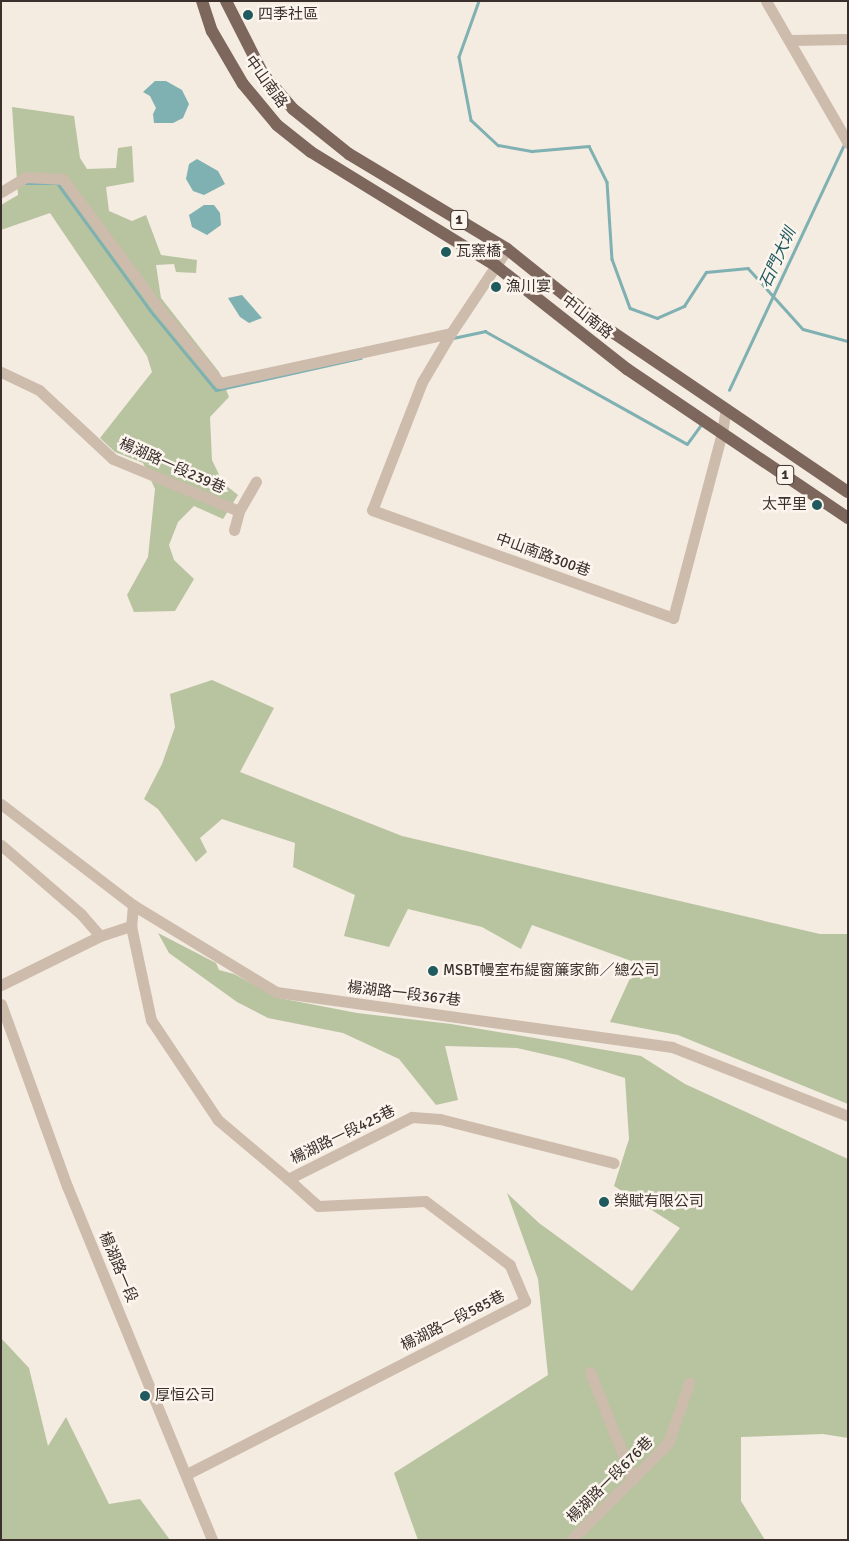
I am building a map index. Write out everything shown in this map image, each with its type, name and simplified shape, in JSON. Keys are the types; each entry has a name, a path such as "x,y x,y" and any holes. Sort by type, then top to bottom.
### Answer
{"main road":[{"name":"中山南路","path":"202,1 212,31 243,84 277,125 311,152 496,266 627,369 848,518"},
{"name":"中山南路","path":"226,1 263,74 293,109 349,154 507,249 602,325 848,492"}],"street":[{"path":"766,1 791,40 845,139"},
{"path":"791,40 848,39"},
{"path":"1,192 26,177 63,178 160,310 220,383 449,337 507,249"},
{"name":"中山南路300巷","path":"449,337 418,391 372,510 673,618 722,433 726,409"},
{"name":"楊湖路一段239巷","path":"1,372 39,390 113,459 239,511"},
{"path":"234,530 239,511 256,482"},
{"name":"楊湖路一段367巷","path":"1,804 133,905 276,992 672,1047 848,1116"},
{"path":"1,845 81,914 100,936"},
{"name":"楊湖路一段425巷","path":"133,905 130,926 151,1020 218,1120 288,1179 412,1117 440,1119 614,1163"},
{"path":"1,985 100,936 130,926"},
{"name":"楊湖路一段","path":"1,1004 67,1186 187,1474 212,1540"},
{"name":"楊湖路一段585巷","path":"187,1474 525,1301 510,1265 425,1201 318,1206 288,1179"},
{"path":"590,1372 632,1480"},
{"name":"楊湖路一段676巷","path":"571,1540 668,1443 689,1383"}],"green space":[{"path":"12,107 74,116 80,158 87,169 116,168 118,148 132,146 134,182 106,187 109,211 132,221 146,215 161,255 197,260 196,273 176,272 174,264 156,265 161,298 219,372 229,397 210,417 212,460 223,483 238,495 223,519 194,506 178,522 169,545 174,560 194,579 175,611 134,612 127,595 148,557 155,489 143,463 115,452 100,438 152,372 147,356 50,213 1,230 1,205 18,195"},
{"path":"212,680 274,708 240,772 402,836 820,934 848,934 848,1104 678,1035 610,1022 637,963 532,925 521,949 482,927 408,909 389,947 344,936 355,895 293,867 295,843 222,819 200,838 207,852 196,862 158,809 144,799 162,764 175,727 170,694"},
{"path":"158,933 216,963 219,970 234,974 279,998 357,1013 451,1024 641,1056 685,1084 848,1159 848,1438 823,1434 741,1437 741,1501 765,1540 418,1540 394,1473 548,1375 538,1279 507,1193 539,1223 632,1291 680,1228 614,1186 629,1139 625,1078 565,1059 517,1048 445,1046 458,1100 436,1105 399,1059 343,1033 268,1018 237,1002 169,953"},
{"path":"1,1338 29,1368 48,1446 66,1417 109,1504 140,1499 170,1540 1,1540"}],"water":[{"path":"155,81 166,81 182,90 189,104 183,118 173,123 154,123 153,114 156,108 150,96 143,92"},
{"path":"197,159 218,171 225,184 204,195 193,191 186,179 189,164"},
{"path":"204,205 214,205 220,213 221,225 207,235 192,227 189,215"},
{"path":"242,295 262,318 249,323 240,317 228,298"}],"waterway":[{"path":"479,1 459,57 471,120 498,145 532,151 589,146 607,182 612,259 630,308 657,318 684,306 706,272 748,268 803,329 848,341"},
{"name":"石門大圳","path":"729,390 844,144"},
{"path":"23,184 58,184 154,315 216,390 360,358"},
{"path":"453,338 485,331 687,444 701,425"}],"place":[{"name":"四季社區","path":"248,15"},
{"name":"瓦窯橋","path":"446,252"},
{"name":"漁川宴","path":"496,287"},
{"name":"太平里","path":"817,505"},
{"name":"MSBT幔室布緹窗簾家飾／總公司","path":"433,971"},
{"name":"榮賦有限公司","path":"604,1202"},
{"name":"厚恒公司","path":"145,1396"}]}
